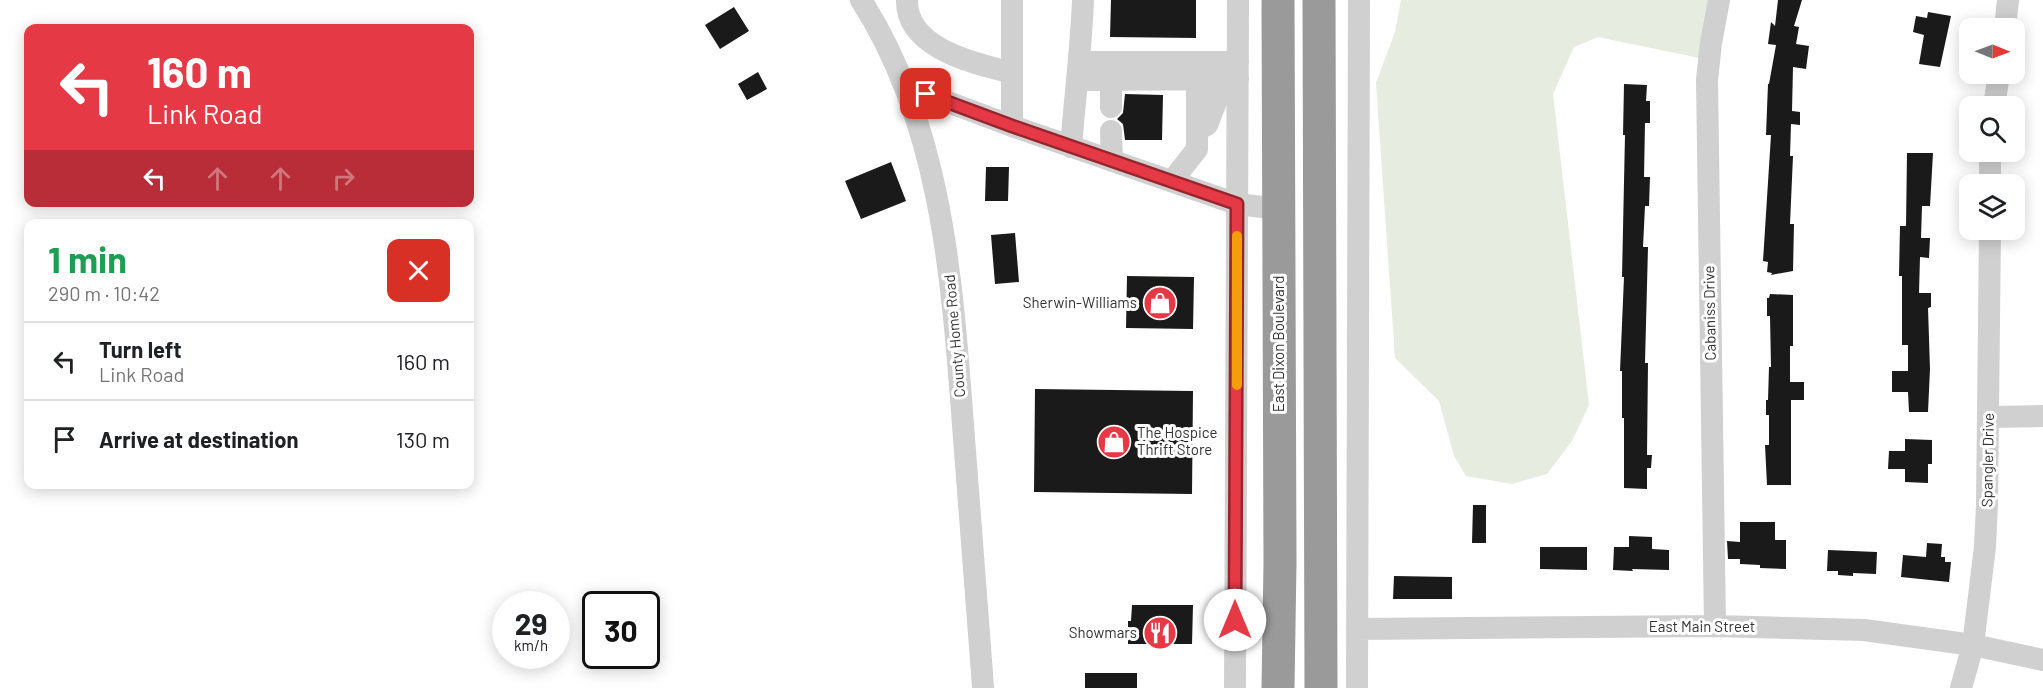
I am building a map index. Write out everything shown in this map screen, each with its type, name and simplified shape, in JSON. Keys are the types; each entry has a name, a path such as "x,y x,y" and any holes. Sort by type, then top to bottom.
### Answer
{"highway":[{"name":"East Dixon Boulevard","path":"1278,0 1280,563 1278,688"},
{"path":"1319,0 1321,688"},
{"path":"1280,563 1295,613 1298,688"}],"street":[{"path":"1012,0 1012,126"},
{"path":"1071,147 1083,0"},
{"path":"1172,181 1197,149 1197,129 1222,75 1238,0"},
{"path":"1357,688 1359,0"},
{"name":"Cabaniss Drive","path":"1715,626 1707,80 1719,0"},
{"path":"2006,18 2008,0"},
{"path":"866,8 907,6 918,29 933,45 963,60 1012,73"},
{"name":"County Home Road","path":"866,8 905,86 926,150 946,240 960,382 983,688"},
{"path":"1078,71 1222,75"},
{"path":"1078,71 1111,80 1222,75"},
{"path":"1222,75 1237,204 1235,688"},
{"path":"1111,80 1111,107"},
{"path":"905,86 1071,147 1237,204 1279,209"},
{"path":"1111,130 1112,161"},
{"name":"Spangler Drive","path":"1961,688 1973,645 1985,536 1989,417 1990,240"},
{"path":"1989,417 2043,416"},
{"name":"East Main Street","path":"1357,629 1715,626 1864,630 1973,645 2043,660"}],"shaded area":[{"path":"1401,0 1719,0 1709,60 1598,37 1574,47 1553,94 1589,405 1572,441 1547,474 1512,484 1466,476 1454,456 1439,401 1395,358 1376,83 1395,32"}],"building":[{"path":"1111,0 1196,0 1196,38 1110,37"},
{"path":"1778,0 1802,0 1794,26 1799,27 1796,44 1809,46 1806,69 1793,67 1792,111 1800,112 1800,125 1791,124 1790,156 1793,156 1790,224 1794,224 1793,271 1771,275 1772,273 1767,272 1768,262 1763,261 1771,135 1766,135 1768,84 1776,45 1768,44 1771,22 1775,26"},
{"path":"734,7 749,31 720,49 705,25"},
{"path":"1928,12 1951,16 1940,67 1919,64 1924,35 1913,32 1916,16 1927,18"},
{"path":"758,72 767,89 747,100 738,84"},
{"path":"1624,84 1647,85 1646,101 1650,101 1650,123 1645,123 1644,177 1650,177 1649,206 1645,206 1643,247 1648,247 1645,363 1648,363 1647,455 1652,455 1651,468 1647,468 1647,489 1624,488 1624,418 1622,418 1622,371 1620,371 1624,277 1622,277"},
{"path":"1125,94 1163,95 1162,140 1125,140 1123,124 1117,119 1123,113"},
{"path":"1907,153 1933,153 1930,206 1922,206 1921,238 1930,238 1929,258 1920,257 1919,293 1931,293 1931,307 1928,308 1930,369 1928,412 1909,412 1908,392 1892,392 1892,371 1908,371 1908,345 1902,345 1902,276 1899,276 1900,226 1906,226"},
{"path":"891,162 906,201 861,219 845,181"},
{"path":"986,167 1009,167 1008,201 985,201"},
{"path":"1015,233 1019,282 995,284 991,235"},
{"name":"Sherwin-Williams","path":"1127,276 1194,277 1193,329 1126,328"},
{"path":"1770,294 1793,295 1790,382 1804,382 1804,400 1791,400 1791,485 1767,485 1765,445 1769,445 1769,415 1766,415 1766,400 1768,400 1769,367 1771,367 1770,316 1767,316 1767,298"},
{"name":"The Hospice Thrift Store","path":"1035,389 1193,391 1192,494 1034,492"},
{"path":"1905,439 1932,440 1932,464 1928,464 1928,483 1905,482 1905,469 1888,469 1889,451 1905,451"},
{"path":"1473,505 1486,505 1486,543 1472,543"},
{"path":"1740,522 1775,522 1775,540 1786,540 1786,569 1760,568 1760,565 1740,564 1740,559 1728,559 1727,541 1740,542"},
{"path":"1629,536 1652,537 1652,549 1669,550 1669,570 1613,570 1614,547 1629,547"},
{"path":"1927,543 1942,544 1941,557 1945,557 1945,562 1951,562 1949,582 1901,577 1903,555 1926,557"},
{"path":"1540,547 1587,547 1587,570 1540,569"},
{"path":"1828,550 1877,552 1876,574 1853,573 1853,576 1838,575 1838,571 1827,571"},
{"path":"1394,576 1452,577 1452,599 1393,599"},
{"name":"Showmars","path":"1132,605 1193,605 1192,644 1128,644 1128,621 1131,621"},
{"path":"1085,673 1137,673 1137,688 1085,688"}],"slow traffic":[{"path":"1237,236 1237,385"}],"place":[{"name":"Sherwin-Williams","path":"1160,303"},
{"name":"The Hospice Thrift Store","path":"1114,442"},
{"name":"Showmars","path":"1160,633"}],"route":[{"path":"926,94 1237,204 1235,620"}]}
